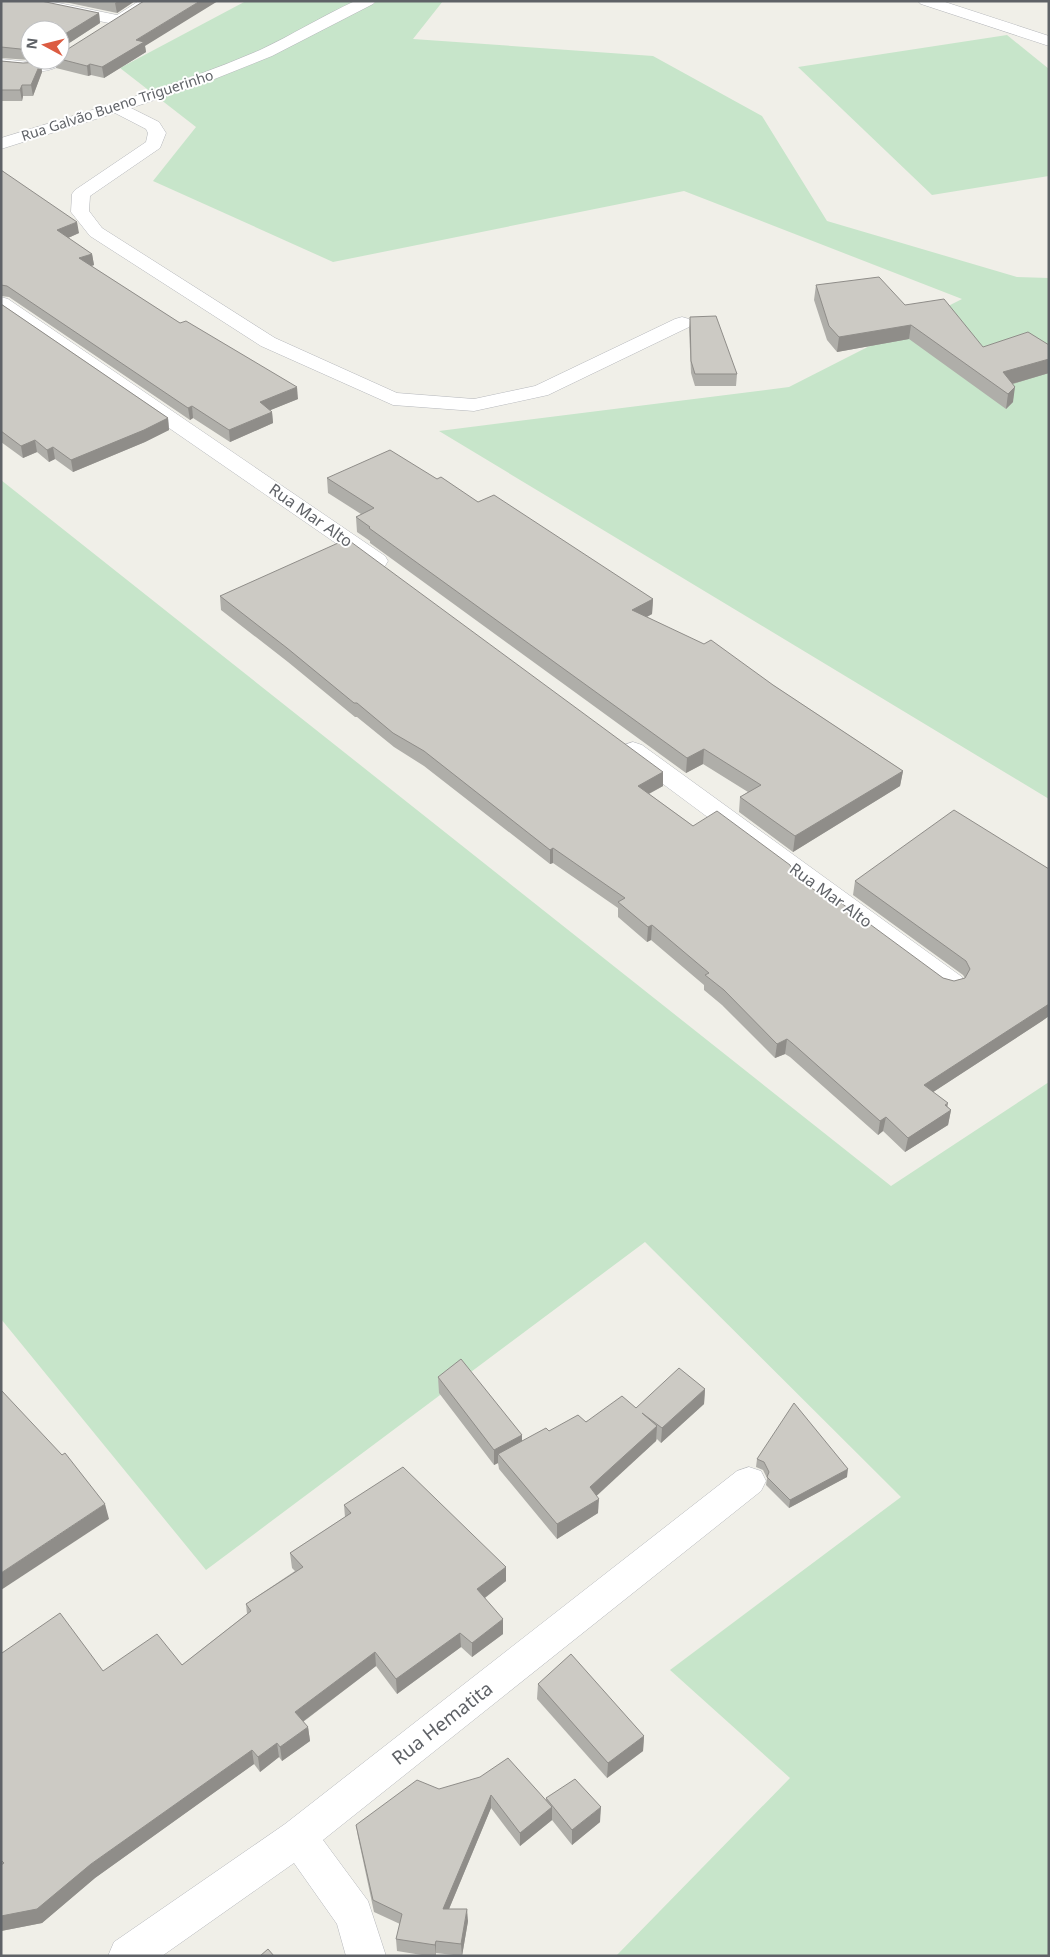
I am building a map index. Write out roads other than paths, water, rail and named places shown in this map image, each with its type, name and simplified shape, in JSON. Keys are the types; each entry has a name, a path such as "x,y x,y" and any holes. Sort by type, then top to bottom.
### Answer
{"street":[{"path":"24,1 119,20"},
{"path":"97,34 150,1"},
{"name":"Rua Galvão Bueno Triguerinho","path":"1,144 118,108 201,79 268,52 349,9 368,1"},
{"path":"926,1 1049,42"},
{"path":"1,64 20,66"},
{"path":"118,108 153,126 157,133 154,144 81,194 80,212 96,232 268,342 393,399 474,405 541,391 682,323"},
{"name":"Rua Mar Alto","path":"1,303 344,537 392,572"},
{"name":"Rua Mar Alto","path":"616,737 952,984"},
{"name":"Rua Hematita","path":"128,1956 298,1837 749,1481"},
{"path":"298,1837 354,1915 366,1956"}]}
